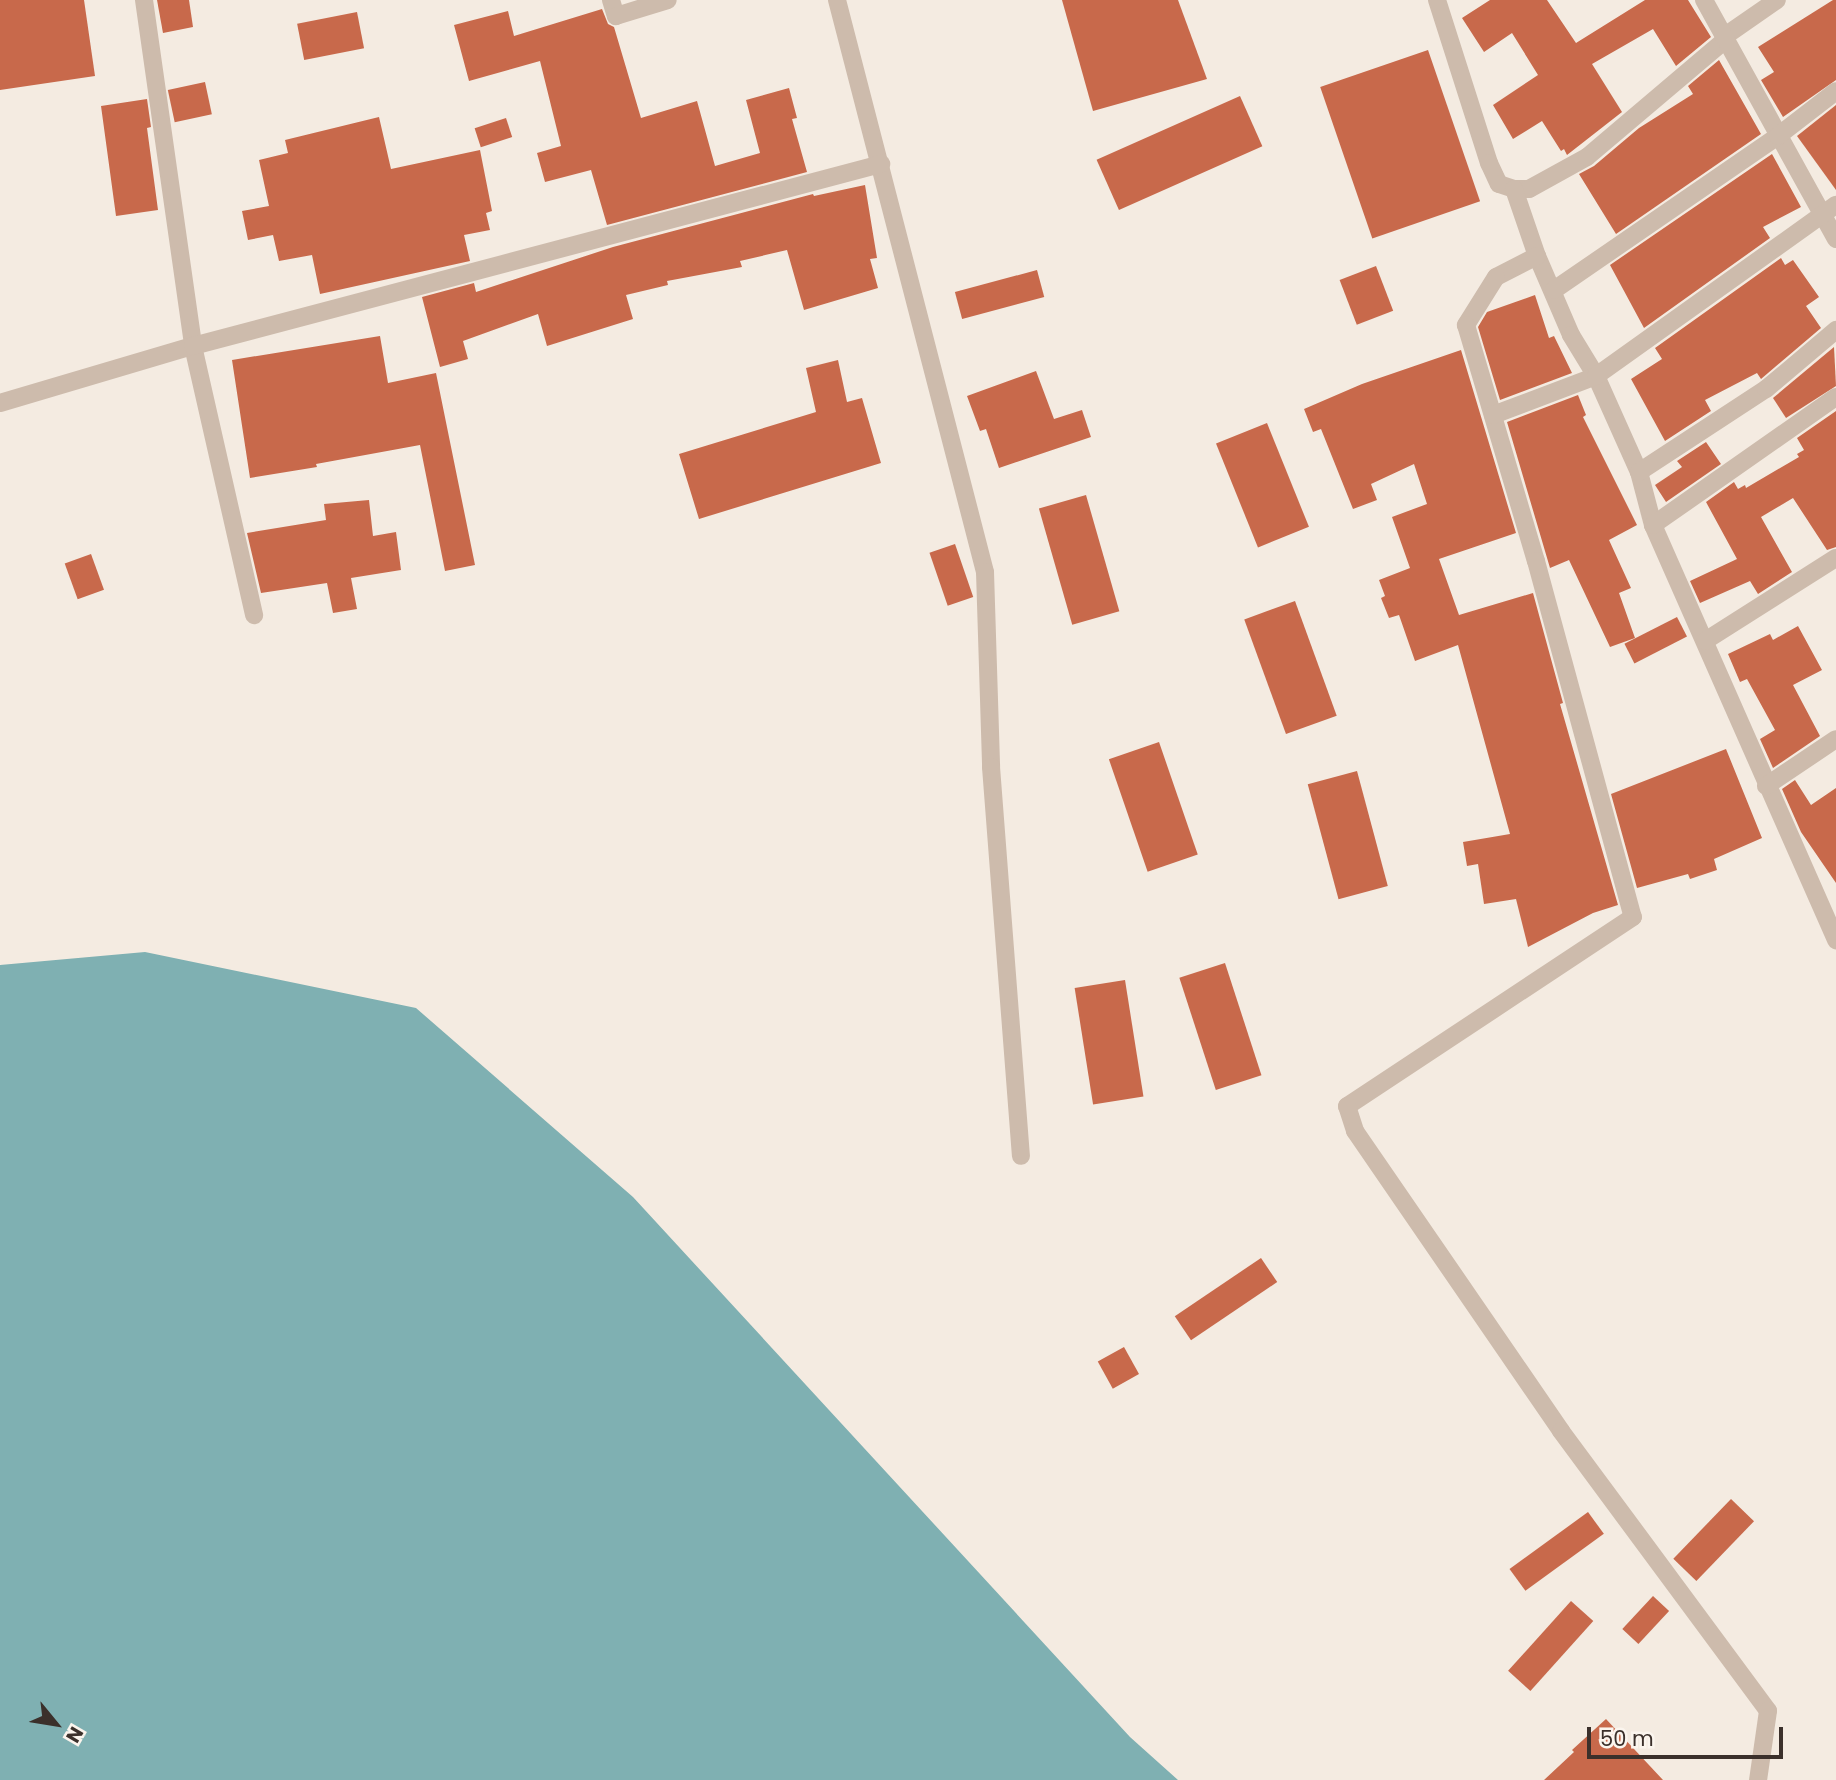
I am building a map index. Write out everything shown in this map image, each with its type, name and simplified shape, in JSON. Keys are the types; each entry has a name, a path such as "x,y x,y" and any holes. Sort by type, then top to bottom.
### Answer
{"street":[{"path":"145,0 193,346 254,615"},
{"path":"611,0 616,16 668,0"},
{"path":"837,0 985,572 992,767 1021,1157"},
{"path":"1437,0 1489,163 1499,184 1514,190 1529,189 1587,157 1726,39 1724,36 1777,0"},
{"path":"1704,0 1778,136 1829,210 1836,239"},
{"path":"1554,290 1778,136 1836,91"},
{"path":"0,403 193,346 881,164"},
{"path":"1514,190 1537,256 1554,290 1571,335 1596,376 1639,472 1653,525 1836,940"},
{"path":"1493,415 1596,376 1829,210"},
{"path":"1537,256 1496,276 1466,325 1544,586 1633,917 1347,1106 1355,1131 1545,1408 1768,1711 1758,1780"},
{"path":"1639,472 1766,389 1836,330"},
{"path":"1653,525 1836,397"},
{"path":"1705,641 1836,558"},
{"path":"1766,786 1836,738"}],"water":[{"path":"145,952 416,1008 633,1197 1130,1737 1178,1780 0,1780 0,965"}],"building":[{"path":"0,0 84,0 95,76 0,90"},
{"path":"157,0 189,0 193,27 163,33"},
{"path":"1062,0 1178,0 1207,79 1093,111"},
{"path":"1490,0 1547,0 1576,43 1645,0 1688,0 1711,37 1676,66 1653,29 1592,64 1622,112 1567,155 1564,149 1561,151 1542,121 1513,139 1493,105 1538,75 1512,33 1484,52 1462,18"},
{"path":"1836,0 1836,80 1783,117 1761,80 1774,72 1758,47"},
{"path":"602,9 608,24 614,27 641,118 697,101 715,166 760,153 746,100 789,88 797,118 792,119 807,172 607,225 591,170 545,182 537,153 561,146 540,61 469,81 454,25 508,11 514,36"},
{"path":"357,12 364,48 304,60 297,24"},
{"path":"1428,50 1480,201 1372,238 1320,87"},
{"path":"1719,60 1761,134 1616,234 1579,174 1594,166 1639,128 1693,94 1688,86"},
{"path":"205,82 212,114 175,122 168,90"},
{"path":"1240,96 1262,146 1119,210 1097,160"},
{"path":"147,99 151,127 147,128 158,210 116,216 101,106"},
{"path":"1836,105 1836,190 1797,136"},
{"path":"379,117 391,169 480,150 492,211 486,213 490,230 464,235 470,261 320,294 312,255 279,261 273,235 248,240 242,211 269,206 259,160 288,153 285,140"},
{"path":"506,118 512,137 481,147 475,128"},
{"path":"1772,154 1801,207 1763,227 1770,238 1644,328 1610,265"},
{"path":"865,185 877,258 870,259 878,288 804,310 787,250 740,261 742,267 667,281 668,285 626,295 633,319 547,346 538,314 463,341 468,359 440,367 422,297 474,283 476,292 613,247 813,194 814,196"},
{"path":"1781,258 1785,265 1793,260 1819,297 1806,306 1821,328 1761,379 1757,373 1705,400 1711,411 1665,441 1631,379 1662,359 1655,348"},
{"path":"1376,266 1393,311 1357,325 1340,280"},
{"path":"1037,270 1044,297 962,319 955,292"},
{"path":"1535,295 1549,338 1554,336 1572,373 1500,400 1478,327 1487,312"},
{"path":"380,336 388,383 436,373 475,565 445,571 420,445 250,478 232,360"},
{"path":"1834,347 1836,386 1786,418 1773,398"},
{"path":"1461,350 1516,533 1439,559 1459,615 1533,593 1563,703 1560,704 1618,905 1593,913 1528,947 1516,899 1484,904 1478,864 1467,866 1463,842 1510,834 1458,645 1415,661 1399,615 1389,618 1381,598 1385,596 1379,580 1410,568 1392,517 1427,504 1414,464 1371,484 1377,500 1353,509 1321,429 1313,432 1304,409 1362,384"},
{"path":"838,360 847,402 862,398 881,463 699,519 679,454 816,412 806,368"},
{"path":"1036,371 1054,419 1082,410 1091,437 999,468 986,429 980,431 967,396"},
{"path":"1578,395 1586,415 1583,417 1637,525 1609,540 1631,588 1619,593 1635,638 1610,647 1569,560 1550,568 1507,422"},
{"path":"1836,411 1836,547 1827,550 1793,498 1761,517 1792,572 1758,594 1750,581 1700,603 1690,581 1737,559 1706,502 1734,482 1738,489 1745,485 1746,488 1799,457 1797,454 1804,450 1797,438"},
{"path":"1267,423 1309,527 1258,547 1216,444"},
{"path":"1706,442 1721,464 1666,502 1655,485 1682,467 1677,461"},
{"path":"1086,495 1119,611 1072,625 1039,509"},
{"path":"369,500 373,536 396,532 401,570 351,578 357,609 333,613 327,583 261,593 247,533 326,520 324,504"},
{"path":"955,544 973,597 948,606 929,553"},
{"path":"91,554 104,590 78,599 65,564"},
{"path":"1295,601 1337,716 1286,734 1244,619"},
{"path":"1677,617 1687,637 1634,663 1624,644"},
{"path":"1798,626 1822,670 1793,685 1820,736 1773,768 1760,739 1775,730 1747,679 1740,682 1728,654 1770,634 1773,640"},
{"path":"1159,742 1198,855 1148,872 1109,759"},
{"path":"1726,749 1762,838 1714,859 1717,870 1690,879 1688,874 1637,888 1611,794"},
{"path":"1357,771 1388,886 1339,899 1308,784"},
{"path":"1795,780 1811,805 1836,788 1836,883 1801,832 1782,789"},
{"path":"1225,963 1261,1075 1216,1090 1179,978"},
{"path":"1125,980 1143,1097 1093,1105 1075,988"},
{"path":"1261,1258 1277,1282 1191,1340 1175,1316"},
{"path":"1124,1347 1139,1374 1113,1389 1098,1362"},
{"path":"1731,1499 1754,1521 1696,1581 1673,1559"},
{"path":"1588,1512 1604,1534 1525,1591 1510,1569"},
{"path":"1653,1596 1669,1611 1638,1644 1622,1629"},
{"path":"1571,1601 1593,1621 1530,1691 1508,1671"},
{"path":"1606,1719 1663,1780 1544,1780 1574,1752 1572,1750"}]}
